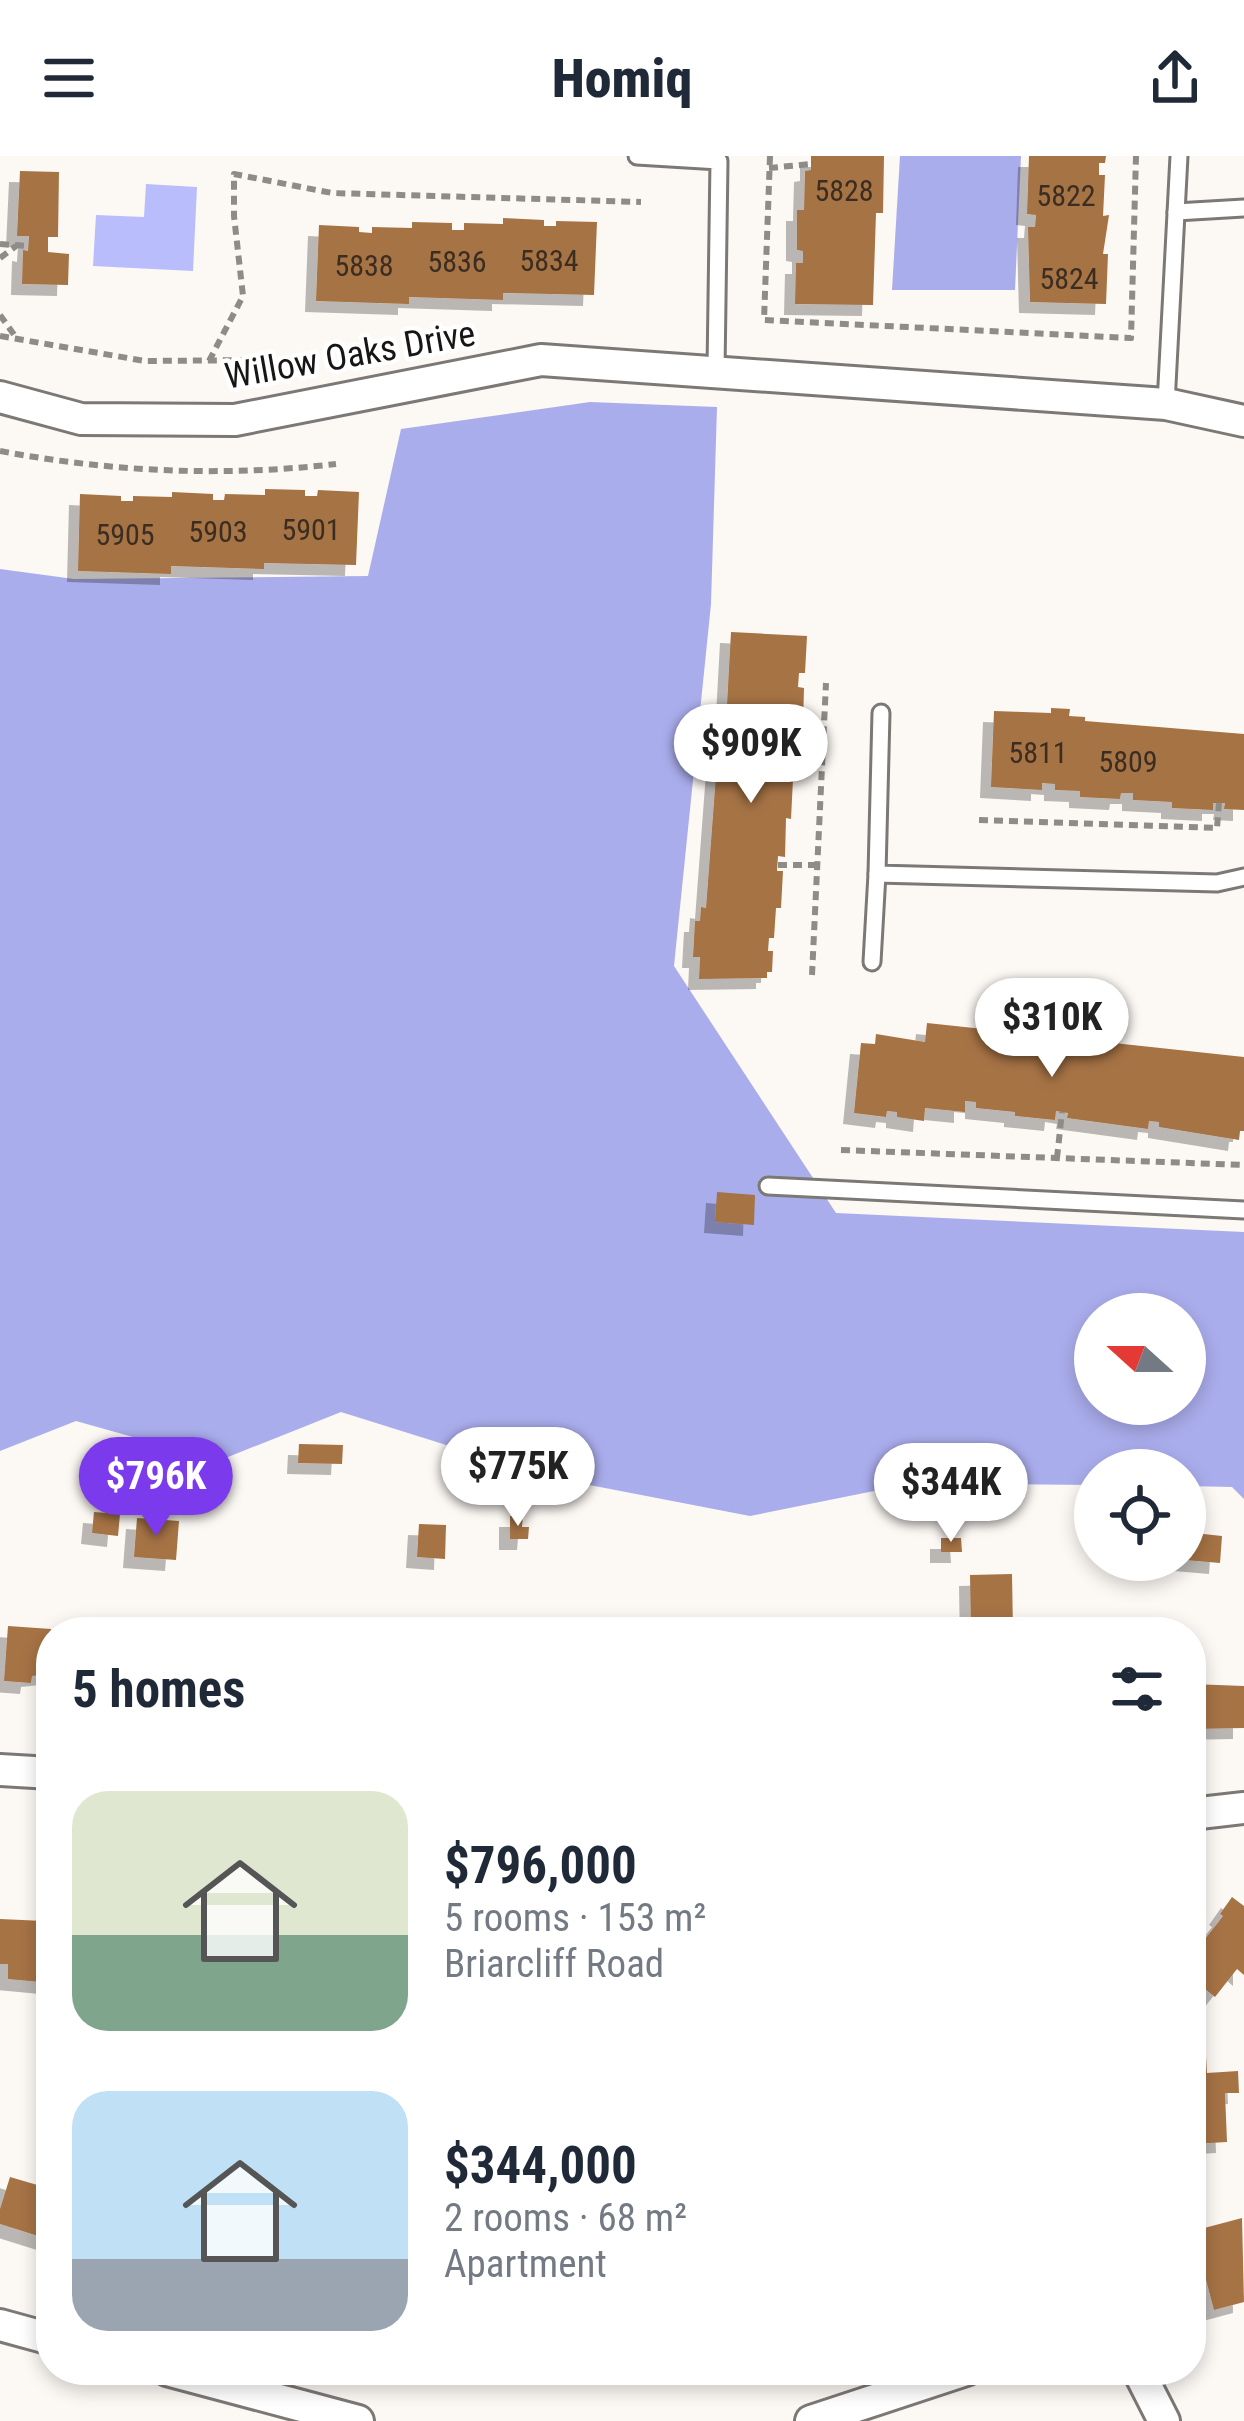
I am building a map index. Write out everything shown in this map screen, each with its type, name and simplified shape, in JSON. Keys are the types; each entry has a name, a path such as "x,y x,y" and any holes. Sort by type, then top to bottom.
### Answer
{"street":[{"name":"Willow Oaks Drive","path":"0,397 81,419 235,420 541,360 1166,404 1244,421"},
{"path":"0,1770 36,1772"},
{"path":"1206,1812 1244,1808"},
{"path":"0,2325 36,2335"},
{"path":"223,2385 358,2421"},
{"path":"812,2421 921,2385"},
{"path":"1146,2385 1164,2421"}],"lane":[{"path":"637,156 719,160 716,370"},
{"path":"1166,404 1179,156"},
{"path":"1176,212 1244,208"},
{"path":"872,962 880,713"},
{"path":"877,874 1217,883 1244,877"},
{"path":"768,1186 1244,1210"}],"path":[{"path":"770,156 764,320 1130,338 1136,156"},
{"path":"770,168 811,164"},
{"path":"209,361 243,296 234,174 332,193 641,202"},
{"path":"0,244 28,246"},
{"path":"0,258 16,245"},
{"path":"0,316 17,339"},
{"path":"0,336 146,361 268,360"},
{"path":"0,451 128,470 241,472 336,464"},
{"path":"812,975 826,683"},
{"path":"979,820 1217,829 1219,803"},
{"path":"778,865 817,865"},
{"path":"1057,1158 1062,1112"},
{"path":"841,1150 1244,1165"}],"shaded area":[{"path":"900,156 1021,156 1015,290 892,290"},
{"path":"146,184 197,187 193,271 93,266 96,215 144,217"},
{"path":"590,402 717,407 711,604 674,966 836,1213 1244,1232 1244,1499 1232,1487 1206,1486 1206,1449 1074,1449 1074,1485 914,1483 750,1516 548,1477 341,1412 218,1461 76,1421 0,1451 0,569 74,579 368,576 401,429"}],"building":[{"path":"811,156 884,156 883,213 876,213 873,305 795,304 796,263 803,263 803,251 797,250 797,210 804,210 805,171 811,170"},
{"path":"1029,156 1106,156 1105,163 1099,163 1099,175 1105,175 1103,216 1109,215 1103,254 1108,254 1106,304 1030,302 1028,227 1035,227 1036,215 1027,214"},
{"path":"20,171 59,172 58,237 48,237 48,252 69,254 68,285 22,284 23,250 28,251 29,236 17,236"},
{"path":"503,218 544,220 544,226 556,226 556,221 597,222 594,295 503,293 503,300 409,297 409,304 316,301 319,225 359,227 359,232 372,233 372,227 412,228 412,222 452,223 452,230 464,230 464,223 503,224"},
{"path":"265,489 305,490 305,496 317,496 318,490 359,492 356,565 171,566 171,574 78,571 80,494 133,501 133,496 172,497 172,492 213,494 213,500 224,500 225,494 265,495"},
{"path":"731,632 807,636 805,673 799,673 798,687 804,688 803,726 796,726 794,767 788,767 787,778 793,779 791,819 786,818 785,857 778,856 777,871 783,871 781,908 776,908 774,938 769,938 772,972 767,972 767,978 699,979 700,957 693,957 695,921 700,921 701,907 706,908"},
{"path":"1051,708 1070,709 1069,716 1085,717 1085,721 1244,734 1244,810 1224,809 1225,803 1213,803 1213,810 1172,808 1172,802 1133,800 1133,793 1121,793 1120,799 1080,797 1080,791 1055,790 1055,784 1042,783 1042,790 991,787 994,711 1051,713"},
{"path":"927,1023 1244,1057 1244,1131 1239,1140 1159,1127 1159,1122 1149,1121 1148,1129 1067,1118 1068,1113 1056,1111 1055,1120 1015,1116 1015,1112 976,1108 976,1102 965,1101 965,1112 925,1108 924,1121 897,1117 897,1112 887,1111 886,1117 854,1113 861,1043 875,1044 876,1034 925,1042"},
{"path":"717,1192 755,1195 754,1225 715,1222"},
{"path":"299,1444 343,1445 342,1464 298,1463"},
{"path":"94,1512 120,1514 118,1536 92,1533"},
{"path":"510,1516 523,1516 528,1539 510,1539"},
{"path":"137,1518 179,1521 176,1560 134,1557"},
{"path":"419,1524 446,1525 445,1559 417,1557"},
{"path":"1206,1534 1222,1536 1220,1563 1206,1562"},
{"path":"941,1538 961,1538 962,1552 941,1552"},
{"path":"1012,1574 1013,1617 971,1617 970,1575"},
{"path":"8,1626 36,1628 36,1676 31,1683 4,1681"},
{"path":"1206,1685 1244,1686 1244,1728 1206,1729"},
{"path":"1232,1897 1244,1906 1244,1975 1237,1969 1215,1997 1206,1990 1206,1938"},
{"path":"0,1919 36,1921 36,1982 8,1979 8,1964 0,1964"},
{"path":"1206,2056 1207,2073 1238,2071 1239,2093 1225,2093 1227,2142 1206,2143"},
{"path":"10,2177 36,2185 36,2235 0,2224"},
{"path":"1242,2218 1244,2302 1214,2310 1206,2280 1206,2228"}]}
